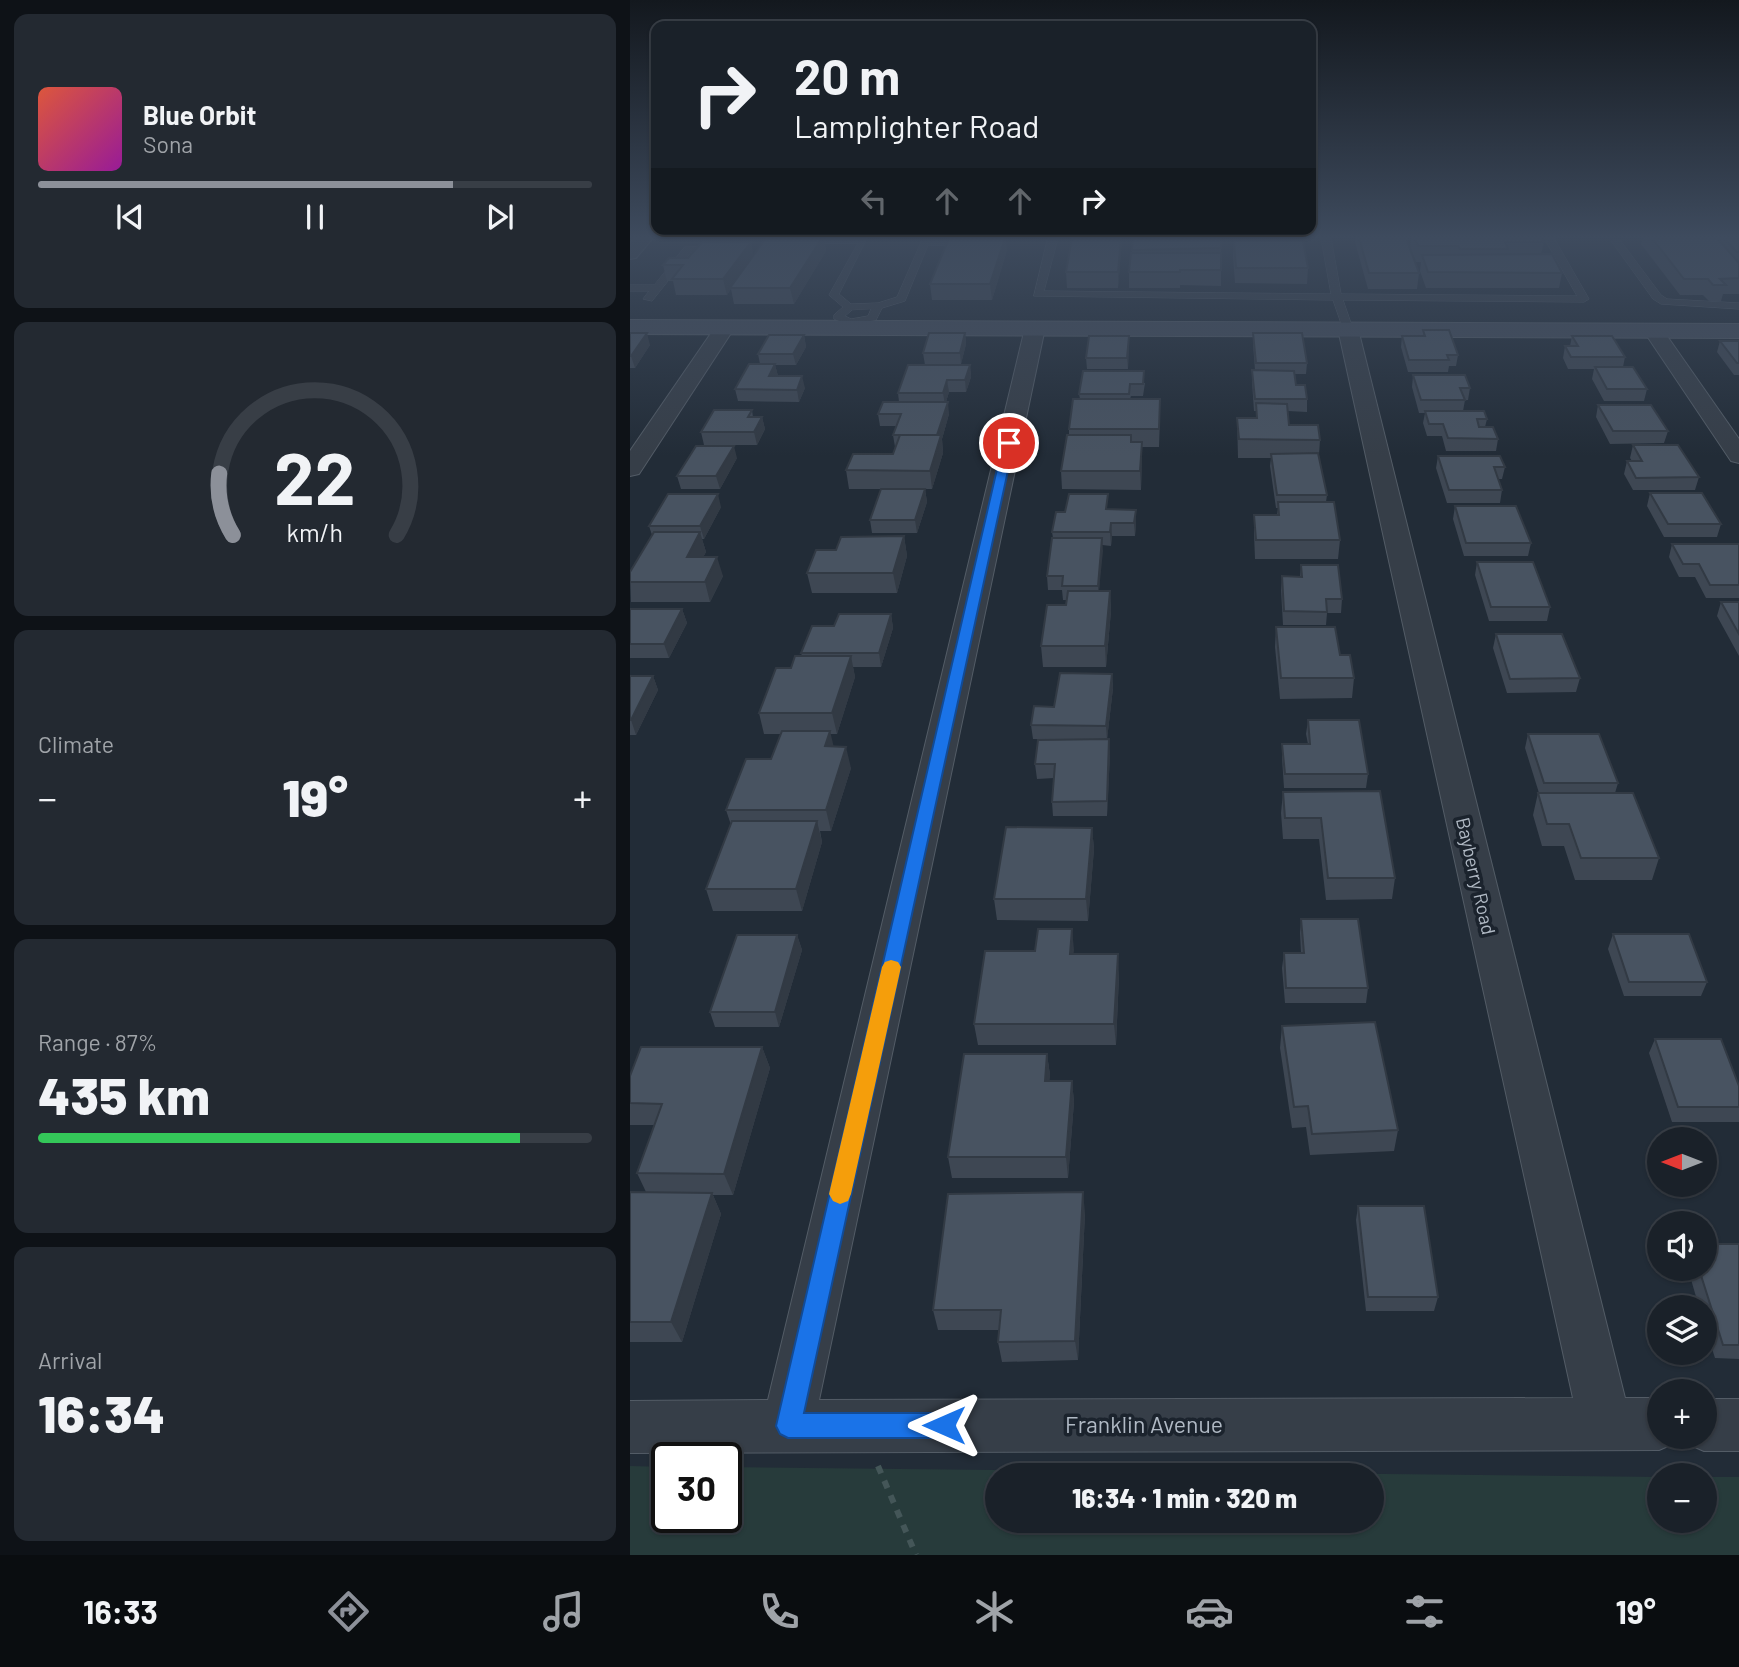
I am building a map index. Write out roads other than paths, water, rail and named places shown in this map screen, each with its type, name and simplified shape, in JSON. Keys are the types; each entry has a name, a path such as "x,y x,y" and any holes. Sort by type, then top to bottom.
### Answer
{"main road":[{"path":"630,327 725,327 849,319 1035,328 1739,331"}],"street":[{"path":"630,469 725,327"},
{"path":"788,1426 1035,328"},
{"name":"Bayberry Road","path":"1348,329 1605,1423"},
{"path":"1653,330 1739,456"},
{"name":"Franklin Avenue","path":"630,1427 1647,1424"},
{"path":"1717,1425 1739,1426"}],"lane":[{"path":"844,311 849,319 868,311"},
{"path":"1341,311 1348,329"}]}
